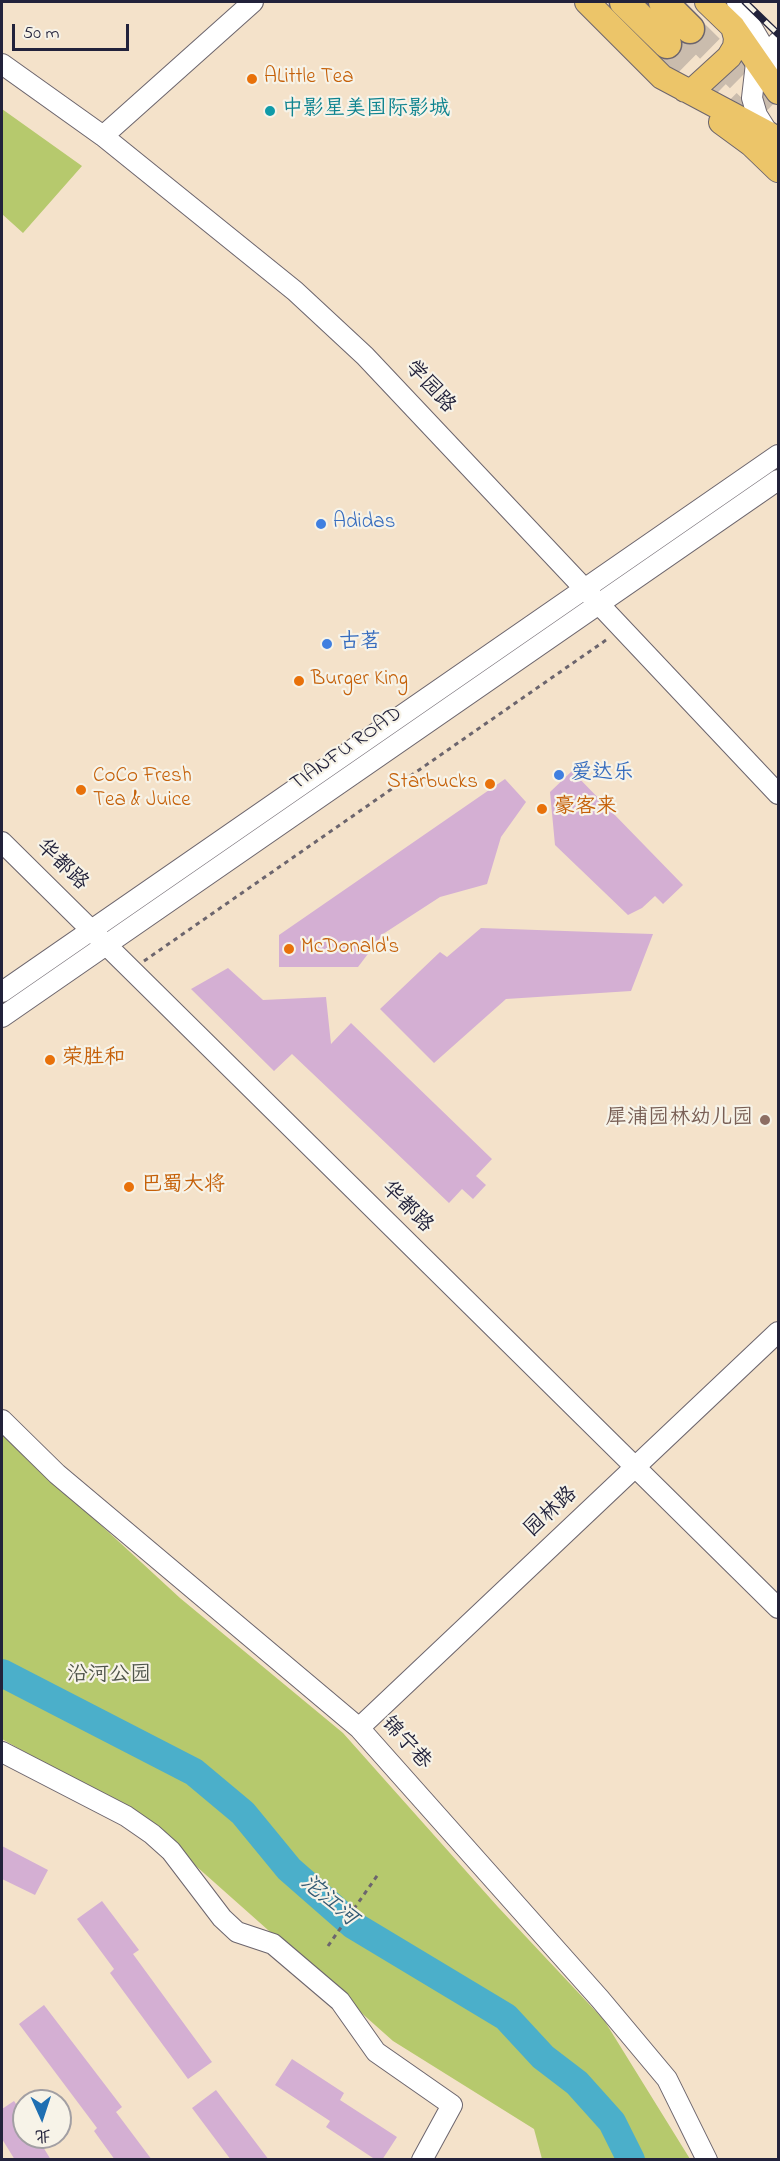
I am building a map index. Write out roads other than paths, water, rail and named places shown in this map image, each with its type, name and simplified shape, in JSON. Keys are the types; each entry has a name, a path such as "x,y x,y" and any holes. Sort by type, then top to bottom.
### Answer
{"highway":[{"path":"624,2 678,36 663,2"}],"main road":[{"path":"587,2 662,77 751,144 778,170"},
{"path":"707,2 733,27 768,53 778,92"},
{"path":"685,90 694,89 729,57 735,47 736,38 733,27"},
{"path":"662,77 774,138"}],"street":[{"path":"103,136 253,2"},
{"path":"737,2 778,72"},
{"path":"768,53 752,99 757,116 774,138"},
{"name":"学园路","path":"2,64 103,136 295,291 365,356 778,794"},
{"name":"TIANFU ROAD","path":"2,992 778,455"},
{"name":"TIANFU ROAD","path":"2,1017 778,480"},
{"name":"华都路","path":"2,842 778,1608"},
{"name":"园林路","path":"358,1728 778,1332"},
{"name":"锦宁巷","path":"2,1420 57,1474 358,1728 592,1990 667,2079 707,2160"},
{"path":"2,1752 126,1816 152,1834 171,1851 222,1918 237,1932 273,1944 340,2001 376,2052 452,2105 422,2160"}],"waterway":[{"name":"沱江河","path":"2,1673 194,1772 243,1813 289,1869 353,1925 506,2017 543,2057 577,2083 612,2122 631,2160"}],"tunnel":[{"path":"690,29 778,116"},
{"path":"667,44 742,118"}],"railway":[{"path":"745,2 778,34"}],"place":[{"name":"ALittle Tea","path":"252,79"},
{"name":"中影星美国际影城","path":"270,111"},
{"name":"Adidas","path":"321,524"},
{"name":"古茗","path":"327,644"},
{"name":"Burger King","path":"299,681"},
{"name":"爱达乐","path":"559,775"},
{"name":"Starbucks","path":"490,784"},
{"name":"CoCo Fresh Tea & Juice","path":"81,790"},
{"name":"豪客来","path":"542,809"},
{"name":"McDonald's","path":"289,949"},
{"name":"荣胜和","path":"50,1060"},
{"name":"犀浦园林幼儿园","path":"765,1120"},
{"name":"巴蜀大将","path":"129,1187"}],"park label":[{"name":"沿河公园","path":"109,1677"}]}
